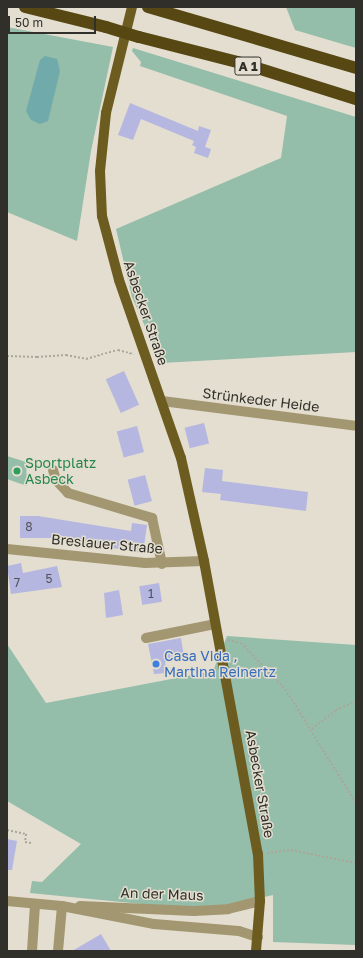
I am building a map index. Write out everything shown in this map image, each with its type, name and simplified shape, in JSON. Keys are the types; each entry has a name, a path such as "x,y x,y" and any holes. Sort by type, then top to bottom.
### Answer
{"highway":[{"name":"A 1","path":"25,7 106,26 139,37 241,63 356,100"},
{"name":"A 1","path":"148,7 356,68"}],"main road":[{"name":"Asbecker Straße","path":"132,7 106,113 100,171 102,216 119,280 181,458 204,561 258,854 260,901 256,951"}],"street":[{"name":"Strünkeder Heide","path":"162,401 356,426"},
{"path":"53,470 56,480 68,493 152,518 162,564"},
{"name":"Breslauer Straße","path":"7,549 162,564 204,561"},
{"path":"146,638 215,624"},
{"name":"An der Maus","path":"7,901 62,906 95,905 194,911 228,909 260,901"},
{"path":"32,951 35,904"},
{"path":"58,951 62,906"},
{"name":"An der Maus","path":"62,906 154,924 239,931 258,937"}],"path":[{"path":"7,356 37,358 66,355 86,359 118,350 145,357"},
{"path":"217,638 241,643 285,689 312,729 356,803"},
{"path":"312,729 336,710 356,701"},
{"path":"7,830 26,834 25,842 31,843"},
{"path":"258,854 291,850 356,864"}],"green space":[{"path":"286,7 356,7 356,48 295,30"},
{"path":"7,27 113,47 91,151 77,241 7,212"},
{"path":"133,48 356,117 356,352 161,363 132,297 116,229 281,158 287,116 140,66 141,62 132,51"},
{"name":"Sportplatz Asbeck","path":"7,456 26,462 27,486 7,479"},
{"path":"227,636 356,645 356,945 273,942 273,895 218,908 152,905 30,893 32,881 42,882 81,844 7,801 7,644 46,703 213,671"}],"water":[{"path":"45,56 57,59 60,71 48,121 40,124 31,120 26,111 40,60"}],"building":[{"path":"130,103 198,131 199,126 211,130 205,147 211,149 208,158 194,153 196,147 192,145 194,141 141,119 133,140 118,135"},
{"path":"124,371 139,405 121,413 106,379"},
{"path":"204,423 209,443 190,448 185,428"},
{"path":"137,426 144,452 124,458 117,431"},
{"path":"205,468 223,470 222,481 308,492 306,511 220,500 221,494 202,492"},
{"path":"145,475 152,501 135,506 128,480"},
{"path":"20,516 38,516 131,531 132,523 147,525 143,553 51,538 20,538"},
{"path":"21,563 23,573 57,566 62,587 11,594 7,566"},
{"path":"159,583 162,602 142,605 139,586"},
{"path":"119,590 123,615 106,618 104,593"},
{"path":"181,638 184,657 165,662 167,673 154,674 148,644"},
{"path":"7,839 17,841 12,870 7,870"},
{"path":"101,934 111,951 72,951 91,940"}],"place":[{"name":"Sportplatz Asbeck","path":"17,471"},
{"name":"Casa Vida , Martina Reinertz","path":"156,664"}]}
